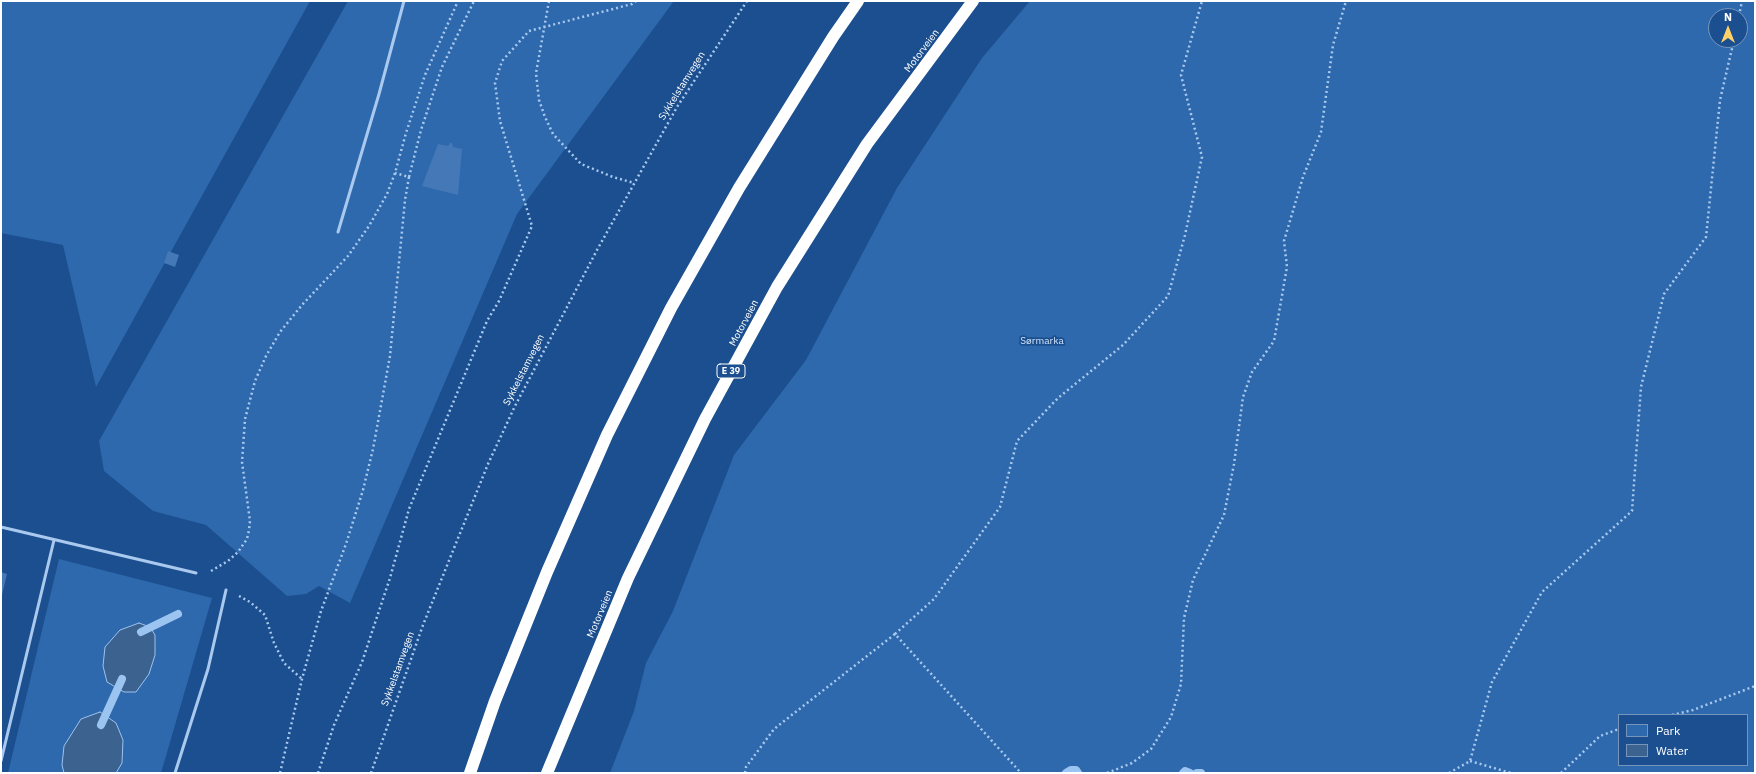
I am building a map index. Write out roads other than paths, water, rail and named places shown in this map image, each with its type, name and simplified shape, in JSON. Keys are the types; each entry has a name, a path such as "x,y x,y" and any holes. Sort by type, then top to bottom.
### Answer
{"highway":[{"path":"470,773 495,702 547,572 618,414 671,308 739,188 833,37 858,1"},
{"name":"Motorveien","path":"547,773 632,572 706,419 777,287 867,144 973,1"}],"lane":[{"path":"338,232 379,94 404,1"},
{"path":"1,527 196,573"},
{"path":"1,761 54,540"},
{"path":"175,773 208,669 226,590"}],"water":[{"path":"139,623 150,627 155,635 155,655 149,674 136,692 124,692 107,682 103,666 105,647 120,630"},
{"path":"100,712 116,723 123,740 122,763 116,773 64,773 62,765 64,746 81,719"}],"waterway":[{"path":"141,632 178,614"},
{"path":"101,725 122,679"},
{"path":"1066,773 1071,770 1076,770 1078,773"},
{"path":"1183,773 1185,771 1190,773"}],"park label":[{"name":"Sørmarka","path":"1042,341"}]}
